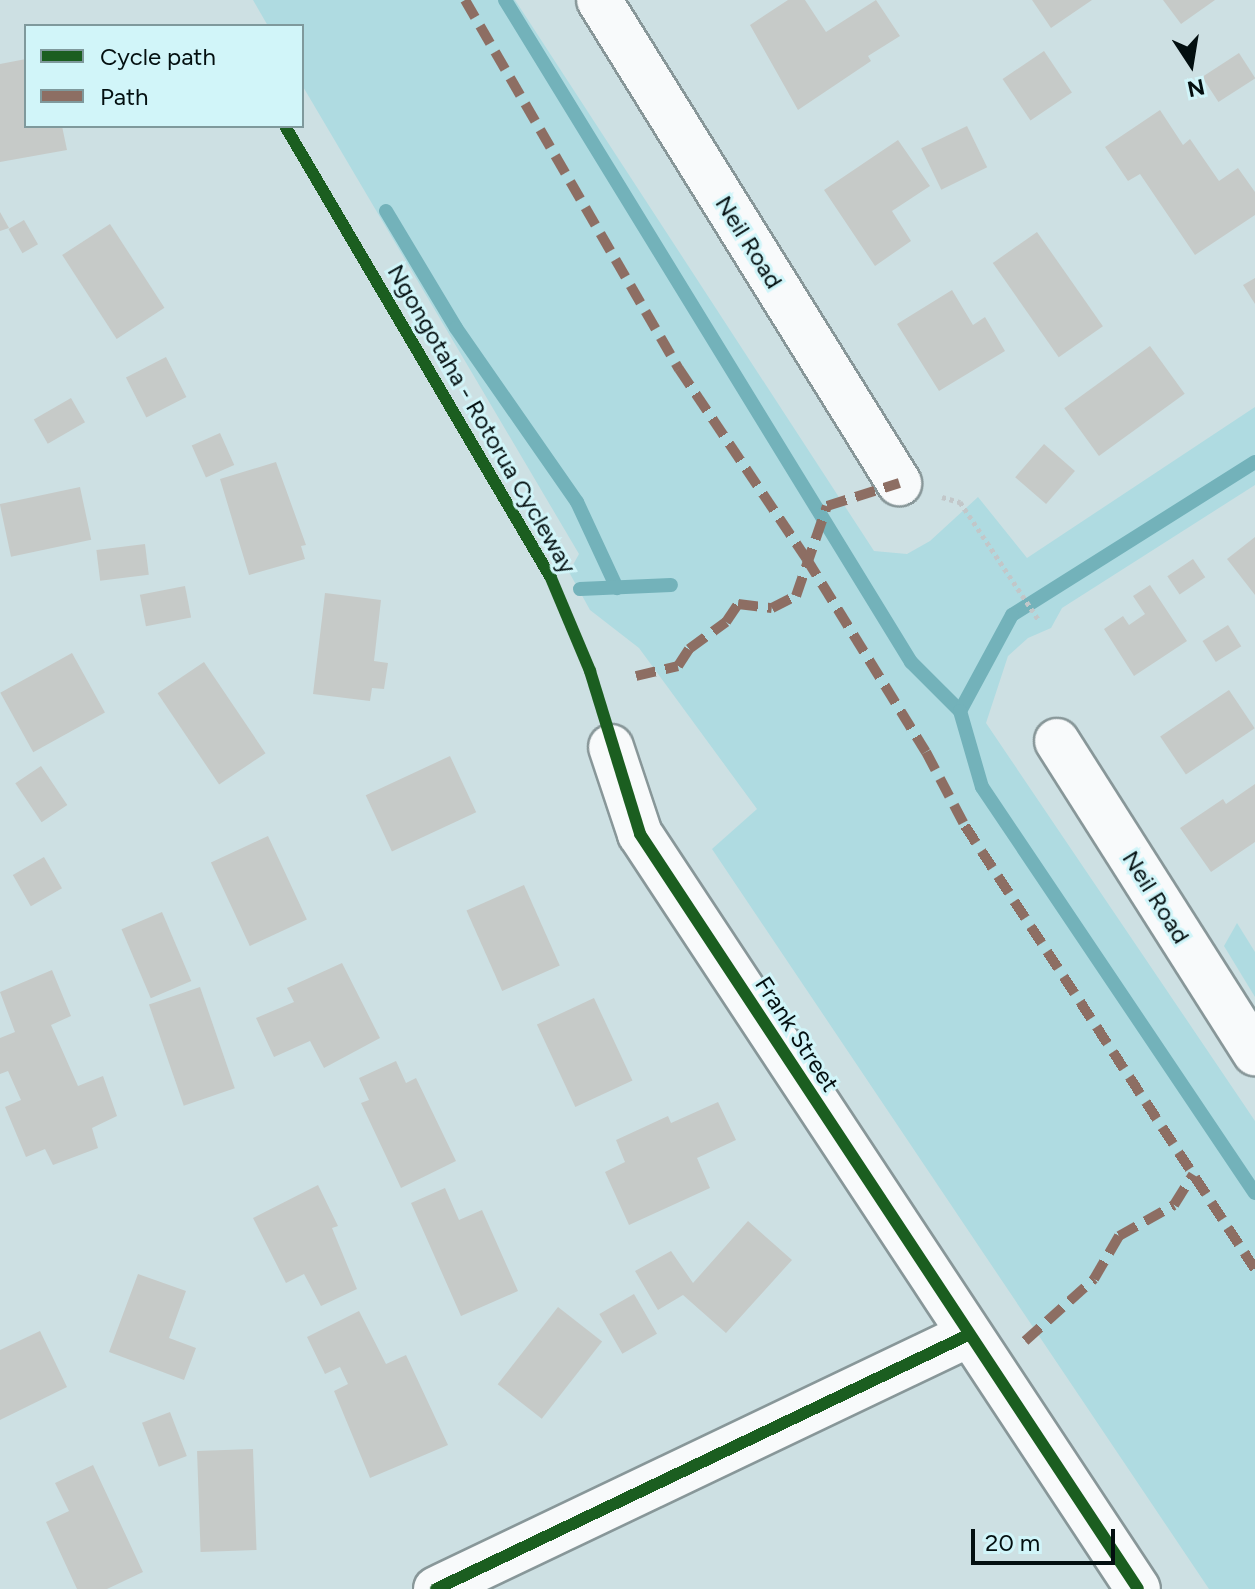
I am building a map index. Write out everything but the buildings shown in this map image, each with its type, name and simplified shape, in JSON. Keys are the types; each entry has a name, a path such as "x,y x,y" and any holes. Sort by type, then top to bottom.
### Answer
{"street":[{"name":"Neil Road","path":"599,0 899,483"},
{"name":"Neil Road","path":"1057,741 1255,1053"},
{"name":"Frank Street","path":"611,747 640,834 1138,1589"},
{"path":"436,1589 968,1335"}],"path":[{"path":"899,483 960,502 1008,568 1038,619"}],"shaded area":[{"path":"253,0 515,0 874,551 907,554 930,541 978,497 1027,558 1255,407 1255,485 1062,608 1051,628 1028,638 1008,656 986,723 1255,1121 1255,1589 1209,1589 712,849 757,809 639,648 590,610 569,572 579,554 304,88 304,24 267,24"},
{"path":"1237,923 1255,952 1255,997 1224,946"}],"waterway":[{"path":"505,0 911,662 960,711"},
{"path":"386,211 456,328 577,502 617,588"},
{"path":"1255,462 1012,615 960,711 982,787 1255,1193"},
{"path":"580,589 671,585"}],"marked path":[{"path":"465,0 679,369 806,558 926,752 965,826 1255,1269"},
{"path":"636,676 678,666 689,649 726,622 738,604 772,608 796,596 827,506 899,483"},
{"path":"1025,1341 1094,1279 1119,1236 1174,1205 1193,1175"}],"cycle path":[{"name":"Ngongotaha - Rotorua Cycleway","path":"286,128 551,578 590,671 640,834 1138,1589"},
{"path":"436,1589 968,1335"}]}
